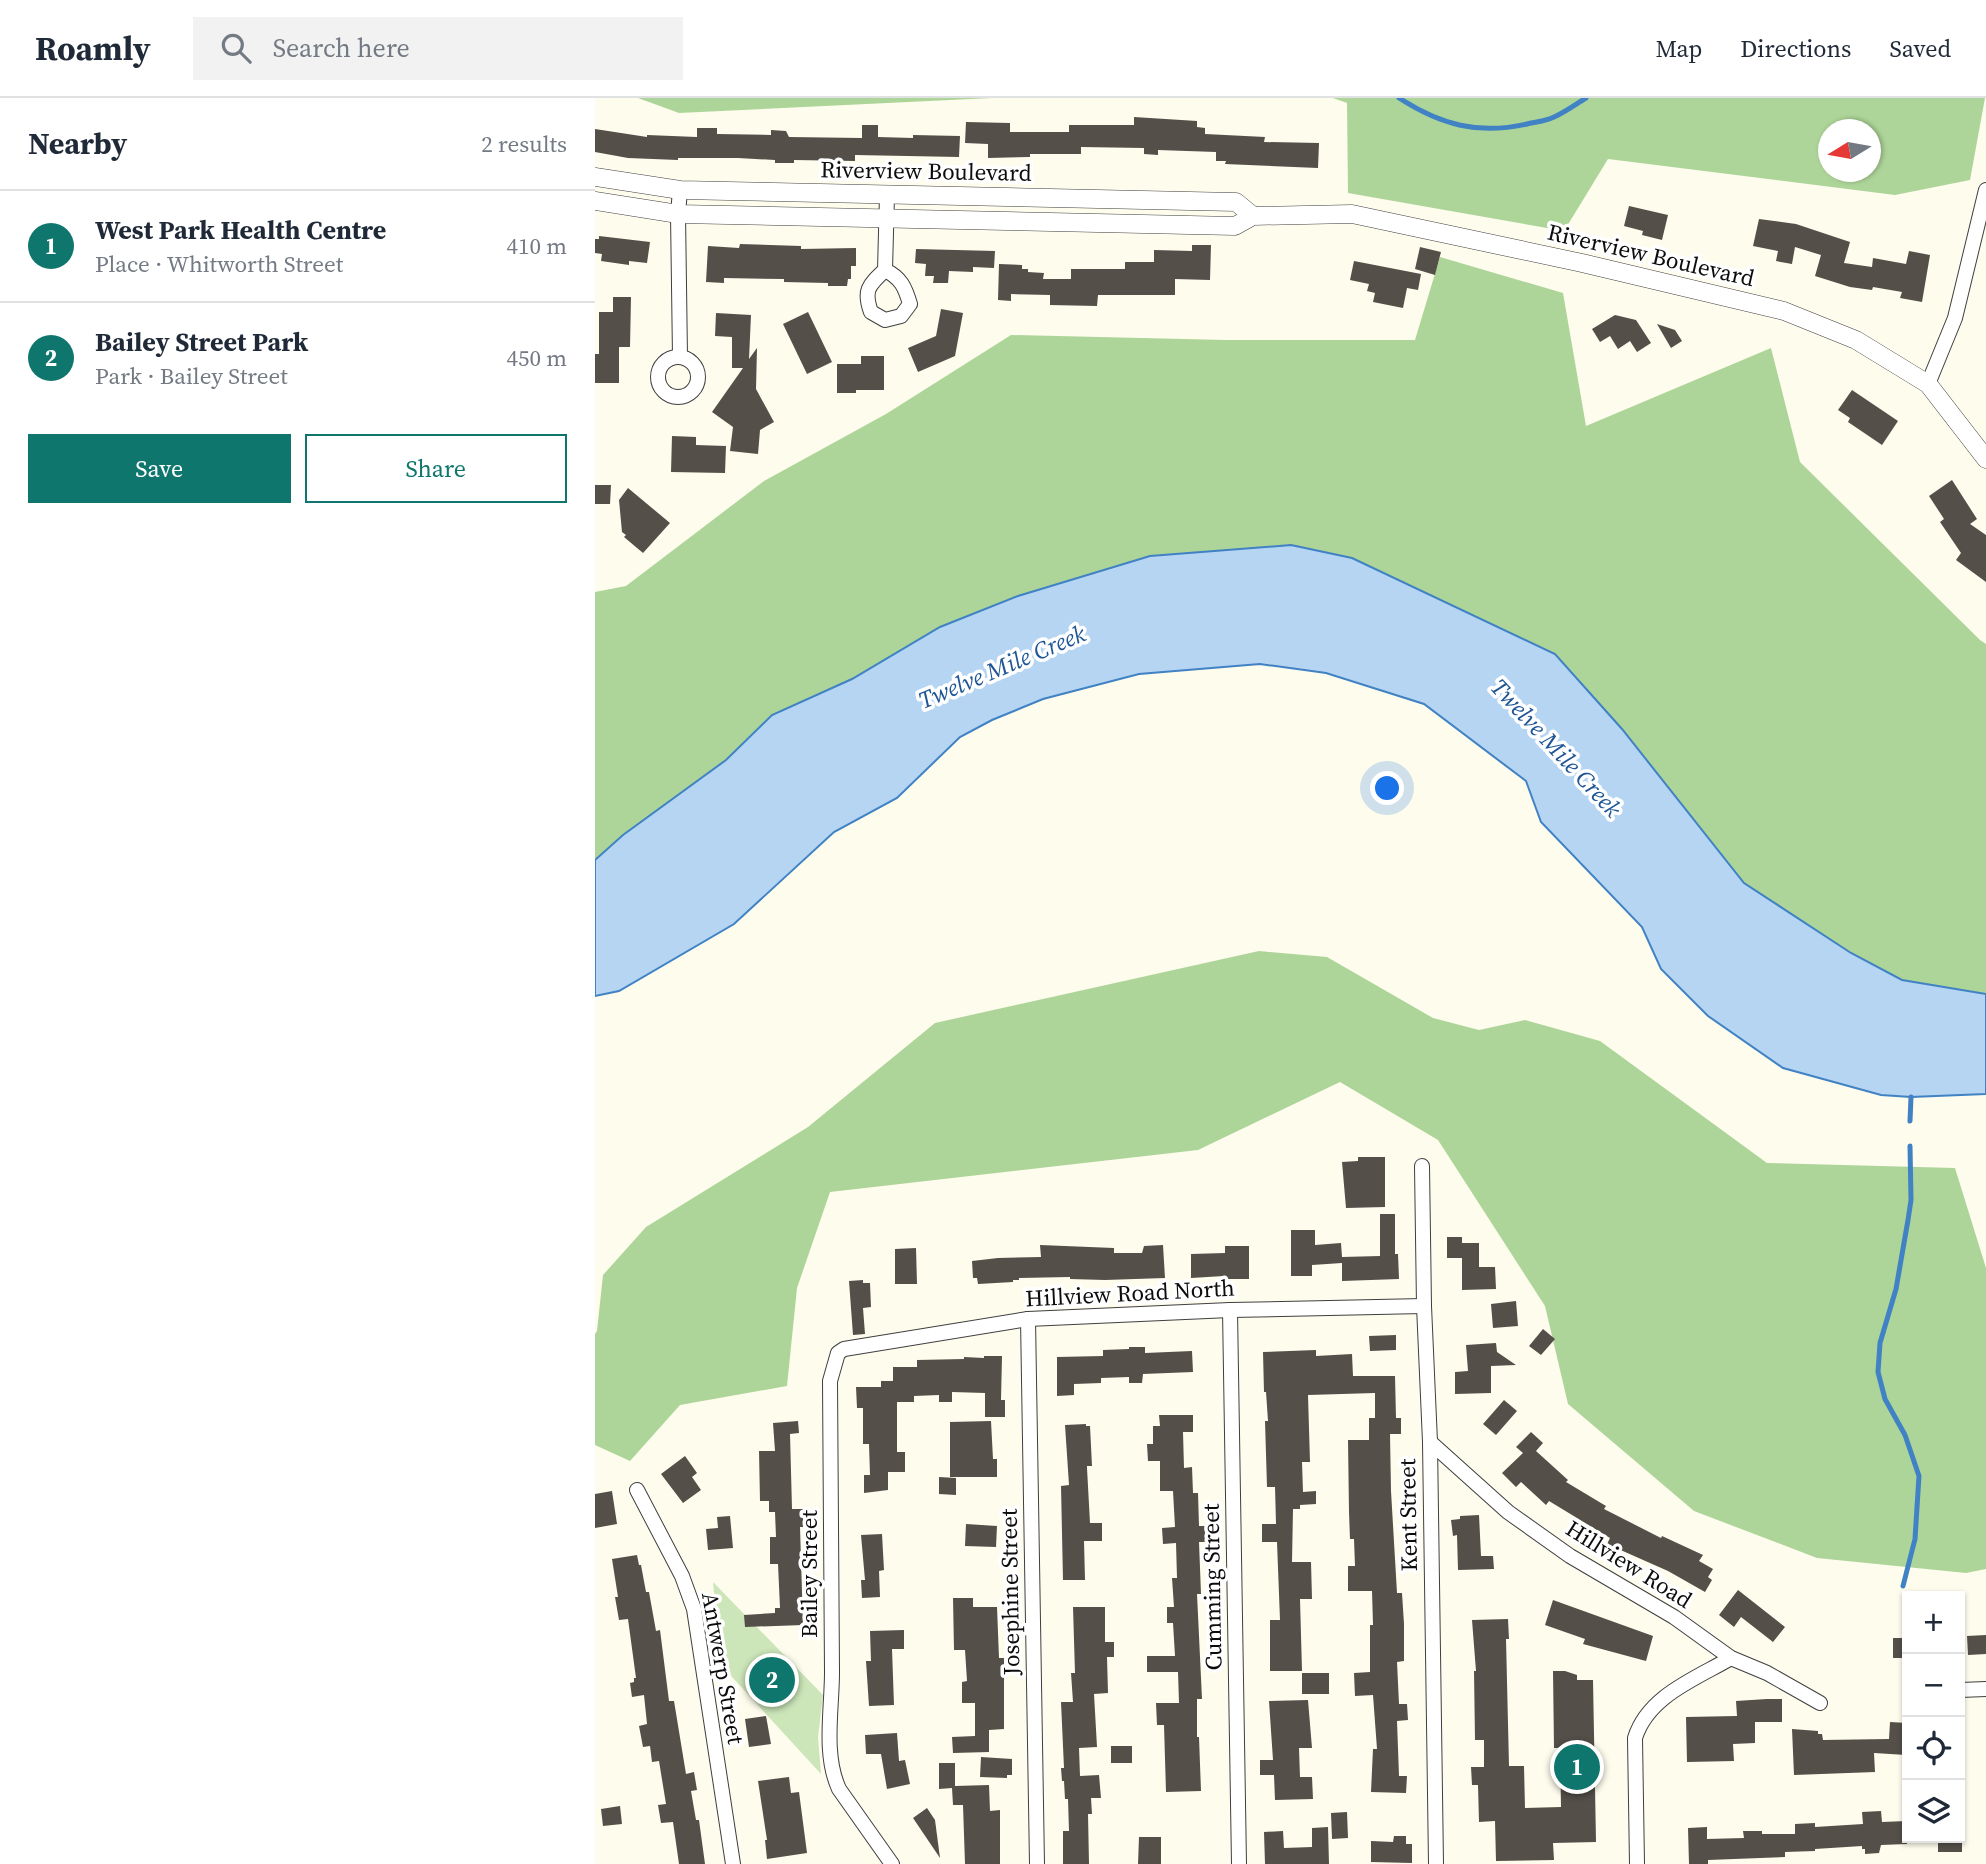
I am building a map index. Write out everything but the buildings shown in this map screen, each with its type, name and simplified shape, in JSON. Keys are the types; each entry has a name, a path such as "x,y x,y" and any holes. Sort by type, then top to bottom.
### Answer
{"street":[{"name":"Riverview Boulevard","path":"595,177 680,190 1236,201 1253,216"},
{"path":"680,190 680,356"},
{"path":"1928,384 1955,318 1986,190"},
{"path":"885,270 887,195"},
{"path":"1106,224 1107,199"},
{"name":"Riverview Boulevard","path":"595,201 678,214 1106,224 1235,226 1253,216 1352,214 1582,262 1784,311 1856,340 1928,384 1986,459"},
{"name":"Kent Street","path":"1422,1166 1430,1442 1436,1864"},
{"name":"Hillview Road North","path":"840,1352 1028,1319 1230,1310 1424,1307"},
{"name":"Cumming Street","path":"1230,1310 1239,1864"},
{"name":"Josephine Street","path":"1028,1319 1037,1864"},
{"name":"Bailey Street","path":"840,1352 830,1381 830,1756 832,1775 838,1789 892,1864"},
{"name":"Hillview Road","path":"1430,1442 1508,1513 1570,1556 1674,1617 1731,1658 1767,1673 1820,1703"},
{"name":"Antwerp Street","path":"637,1490 682,1576 694,1609 733,1864"},
{"path":"1637,1864 1635,1738 1639,1725 1662,1698 1731,1658"},
{"path":"1965,1690 1986,1689"}],"green space":[{"path":"638,98 992,98 679,113"},
{"path":"1333,98 1985,98 1970,180 1895,195 1608,159 1564,231 1348,193 1347,103"},
{"path":"1440,257 1563,293 1586,426 1771,348 1800,462 1986,644 1986,994 1902,980 1851,953 1744,883 1622,729 1555,654 1352,558 1291,545 852,679 772,715 726,760 623,835 595,860 595,592 626,586 764,481 886,414 1011,335 1226,340 1415,340"},
{"path":"1259,951 1327,957 1433,1018 1479,1030 1525,1020 1600,1041 1767,1163 1955,1168 1986,1268 1986,1569 1966,1573 1817,1558 1694,1511 1568,1404 1545,1306 1438,1140 1340,1082 1198,1150 830,1192 797,1288 787,1386 680,1405 630,1461 595,1445 595,1334 603,1275 646,1227 808,1127 935,1023"},
{"path":"713,1582 823,1695 818,1737 821,1774 721,1665"}],"water":[{"name":"Twelve Mile Creek","path":"1291,545 1352,558 1555,654 1622,729 1744,883 1851,953 1902,980 1986,994 1986,1094 1911,1097 1881,1095 1783,1068 1708,1016 1661,969 1642,927 1541,822 1526,781 1424,704 1326,673 1260,664 1139,674 1043,699 992,720 960,737 897,798 834,832 734,924 619,991 595,996 595,860 623,835 726,760 772,715 852,679 940,627 1018,596 1150,556"}],"waterway":[{"path":"1399,98 1445,121 1476,128 1509,127 1548,120 1586,98"},
{"path":"1910,1121 1911,1097"},
{"path":"1903,1586 1915,1539 1919,1476 1905,1435 1885,1399 1878,1372 1880,1343 1896,1289 1911,1200 1910,1146"}],"place":[{"name":"Bailey Street Park","path":"772,1680"},
{"name":"West Park Health Centre","path":"1577,1767"}]}
